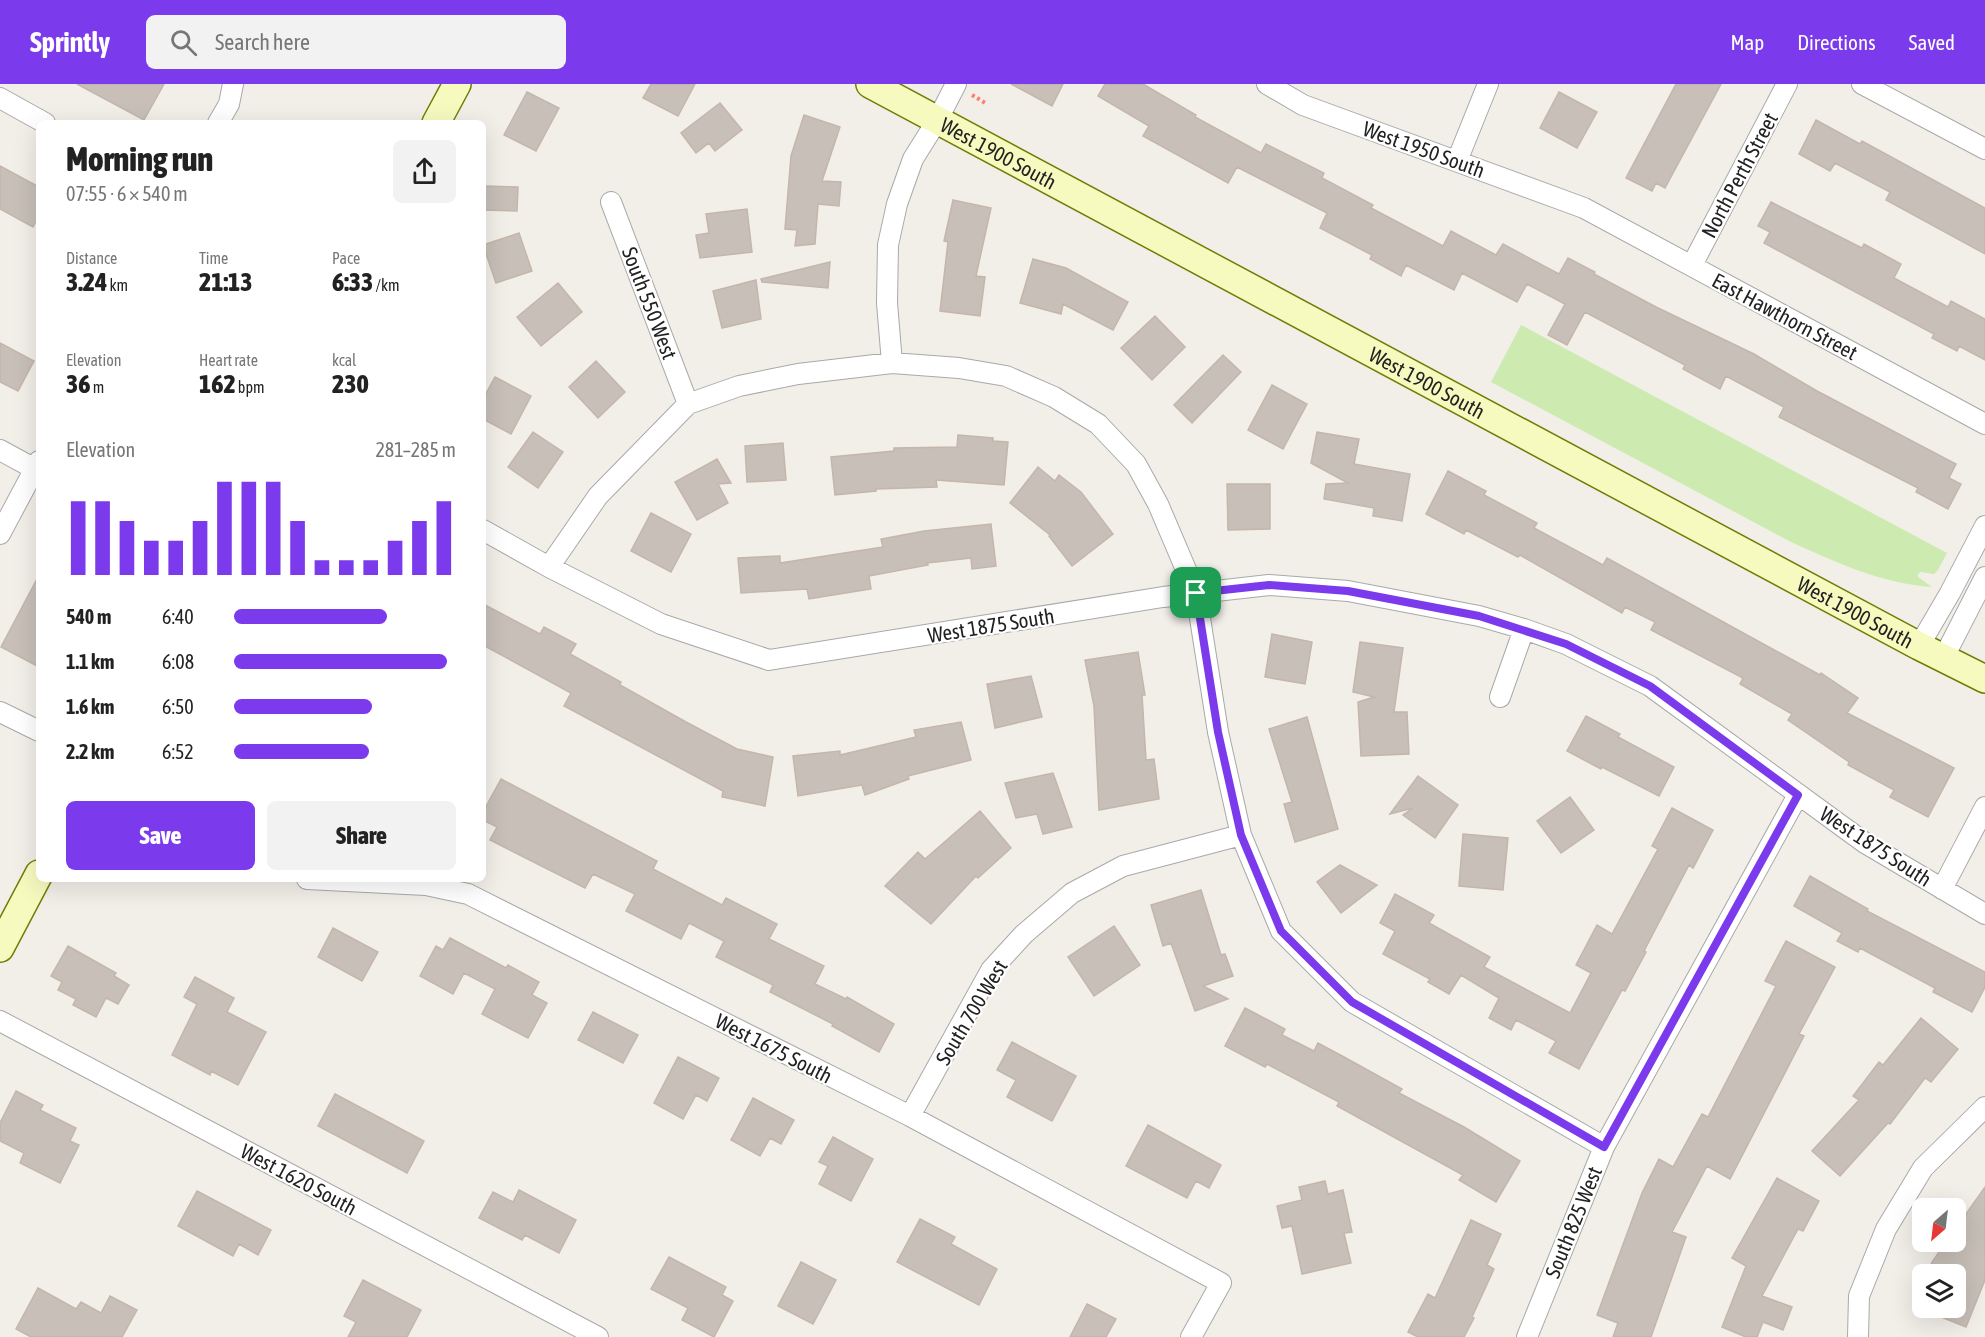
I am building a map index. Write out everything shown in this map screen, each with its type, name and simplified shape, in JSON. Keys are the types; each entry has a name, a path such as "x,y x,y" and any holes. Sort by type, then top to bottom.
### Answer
{"street":[{"path":"220,120 229,104 233,84"},
{"path":"438,120 457,84"},
{"name":"West 1900 South","path":"870,84 1919,646 1985,679"},
{"path":"892,363 887,303 888,245 897,204 913,159 956,84"},
{"name":"West 1950 South","path":"1267,84 1303,105 1584,207"},
{"path":"1457,161 1488,84"},
{"name":"North Perth Street","path":"1692,265 1787,84"},
{"path":"1862,84 1985,148"},
{"path":"0,98 40,120"},
{"name":"South 550 West","path":"611,202 688,404"},
{"name":"East Hawthorn Street","path":"1584,207 1985,424"},
{"path":"549,567 598,496 688,404 739,386 798,374 892,363 959,368 1006,376 1054,397 1098,424 1137,464 1158,504 1196,593 1218,732 1241,835 1281,931 1352,1002 1604,1147"},
{"path":"0,450 36,465"},
{"path":"0,534 36,467"},
{"path":"1919,646 1985,526"},
{"name":"West 1875 South","path":"486,532 549,567 661,624 769,660 1196,593 1269,585 1348,591 1479,616 1566,644 1650,686 1865,843 1985,914"},
{"path":"1944,657 1985,577"},
{"path":"1500,697 1524,629"},
{"path":"0,712 36,730"},
{"name":"South 825 West","path":"1527,1337 1604,1147 1798,795"},
{"path":"1942,889 1985,807"},
{"name":"South 700 West","path":"910,1116 991,970 1024,934 1072,892 1123,866 1241,835"},
{"path":"0,948 36,880"},
{"name":"West 1675 South","path":"366,882 426,885 468,894 910,1116 1221,1283 1191,1337"},
{"name":"West 1620 South","path":"0,1021 598,1337"},
{"path":"1858,1337 1859,1296 1886,1229 1923,1168 1985,1107"}],"green space":[{"path":"1521,325 1947,553 1934,574 1920,572 1917,576 1932,587 1877,577 1791,542 1491,382"}],"building":[{"path":"77,84 164,84 144,120"},
{"path":"651,84 695,84 678,116 643,98"},
{"path":"1011,84 1063,84 1052,106"},
{"path":"1105,84 1143,84 1196,115 1195,117 1261,153 1266,144 1324,173 1322,178 1373,205 1371,208 1443,246 1451,231 1496,255 1503,244 1559,274 1568,258 1656,307 1754,354 1817,391 1956,464 1949,478 1961,484 1948,509 1916,492 1918,488 1779,417 1784,407 1726,376 1720,389 1683,369 1685,365 1585,312 1567,345 1548,335 1565,304 1527,284 1517,302 1462,273 1454,290 1406,265 1401,276 1370,259 1372,255 1320,228 1327,213 1237,167 1228,183 1143,136 1149,126 1098,96"},
{"path":"1676,84 1721,84 1665,188 1656,183 1652,191 1626,178"},
{"path":"527,92 559,108 536,151 504,135"},
{"path":"1559,92 1597,112 1577,148 1540,128"},
{"path":"720,103 742,130 715,151 709,143 696,153 681,133"},
{"path":"804,115 840,127 822,181 841,182 839,206 818,204 815,244 795,246 797,230 785,229 791,156"},
{"path":"1816,120 1860,144 1862,141 1985,208 1985,254 1886,200 1890,192 1835,163 1830,171 1799,154"},
{"path":"0,166 36,185 36,222 33,227 0,209"},
{"path":"486,186 518,187 517,211 486,210"},
{"path":"953,200 991,208 976,276 985,277 980,316 940,311 948,242 944,241"},
{"path":"1771,202 1862,248 1864,244 1901,264 1894,278 1948,307 1951,301 1985,319 1985,360 1959,346 1957,351 1932,338 1934,334 1764,243 1770,232 1758,226"},
{"path":"747,209 752,252 700,258 696,235 709,233 706,214"},
{"path":"519,233 532,271 496,283 486,254 486,244"},
{"path":"1033,259 1066,268 1128,302 1113,330 1063,304 1061,314 1020,303"},
{"path":"830,262 828,288 762,282 761,279"},
{"path":"756,280 761,319 722,328 713,291"},
{"path":"558,283 582,312 541,346 517,317"},
{"path":"1155,316 1185,347 1152,380 1121,348"},
{"path":"0,343 34,361 18,391 0,382"},
{"path":"1223,355 1241,372 1192,423 1174,405"},
{"path":"596,361 625,392 598,418 569,387"},
{"path":"495,377 531,396 511,434 486,421 486,394"},
{"path":"1272,385 1307,404 1283,449 1248,430"},
{"path":"533,432 563,452 538,488 508,467"},
{"path":"1317,432 1359,439 1354,464 1410,474 1402,521 1373,516 1374,508 1324,499 1326,484 1348,483 1311,463"},
{"path":"958,435 993,438 993,441 1008,442 1004,485 936,480 937,487 876,489 876,491 835,495 831,457 894,451 894,448 957,447"},
{"path":"783,443 786,480 747,482 745,446"},
{"path":"717,459 731,483 718,484 728,503 697,520 675,482"},
{"path":"1038,467 1055,481 1059,475 1081,492 1113,534 1072,566 1050,535 1010,503"},
{"path":"1448,471 1486,491 1484,495 1537,523 1534,528 1603,565 1607,558 1820,675 1821,673 1858,698 1847,713 1954,768 1928,817 1890,797 1894,790 1848,765 1849,762 1788,720 1792,714 1740,684 1743,678 1651,630 1655,622 1625,607 1622,613 1520,555 1518,557 1466,530 1464,534 1426,514"},
{"path":"1227,484 1270,484 1270,529 1228,530"},
{"path":"651,513 691,534 671,572 631,551"},
{"path":"991,524 996,566 972,569 971,558 927,563 928,565 869,576 871,589 809,599 807,589 741,593 738,558 780,556 780,563 883,547 881,539 924,531"},
{"path":"36,581 36,665 1,647"},
{"path":"486,606 540,634 544,627 576,644 570,654 621,682 620,685 737,749 773,757 765,806 722,797 723,791 564,706 571,693 486,647"},
{"path":"1272,634 1312,642 1305,684 1265,677"},
{"path":"1360,642 1403,648 1394,712 1407,712 1409,754 1361,756 1358,702 1374,697 1353,692"},
{"path":"1138,652 1145,695 1142,695 1146,760 1154,759 1159,799 1099,810 1094,706 1085,660"},
{"path":"1031,676 1042,717 995,728 987,684"},
{"path":"1586,716 1620,734 1618,737 1674,767 1659,796 1567,751"},
{"path":"1307,717 1338,829 1295,842 1284,804 1292,802 1269,729"},
{"path":"961,722 971,760 908,776 909,779 865,795 862,785 798,796 793,756 840,751 840,755 916,737 914,730"},
{"path":"1053,773 1072,827 1043,834 1037,814 1016,818 1005,783"},
{"path":"1418,776 1458,805 1435,838 1403,815 1413,808 1390,814"},
{"path":"501,779 657,861 653,869 722,905 726,898 777,924 769,939 824,966 815,984 846,999 847,997 894,1024 879,1052 832,1026 833,1024 770,992 773,985 716,957 724,941 689,923 681,939 626,911 635,894 593,874 585,888 490,840 497,827 486,822 486,806"},
{"path":"1570,797 1594,830 1561,853 1537,821"},
{"path":"1672,808 1713,830 1693,868 1689,865 1625,991 1622,990 1579,1069 1549,1053 1556,1041 1516,1020 1511,1030 1489,1018 1499,998 1461,975 1449,994 1428,982 1430,979 1383,954 1395,931 1380,923 1395,894 1434,915 1429,923 1490,957 1484,967 1570,1013 1591,973 1576,965 1597,925 1612,934 1658,849 1652,846"},
{"path":"980,811 1011,848 978,878 976,876 931,924 885,886 918,852 925,859"},
{"path":"1463,834 1508,838 1503,890 1459,886"},
{"path":"1340,865 1377,885 1341,913 1317,882"},
{"path":"1810,876 1868,909 1867,911 1985,972 1985,987 1972,1012 1933,992 1935,988 1860,948 1858,952 1837,941 1842,933 1794,906"},
{"path":"1201,890 1221,955 1225,954 1233,976 1203,986 1228,999 1195,1011 1171,943 1163,946 1151,905"},
{"path":"1114,926 1140,965 1094,996 1068,957"},
{"path":"333,928 378,952 362,981 318,957"},
{"path":"450,938 506,968 508,965 539,982 532,995 547,1003 528,1038 482,1014 495,989 464,973 453,994 420,976 436,946 443,950"},
{"path":"1786,941 1835,967 1799,1034 1804,1036 1730,1179 1707,1166 1672,1232 1686,1237 1651,1337 1613,1337 1618,1323 1597,1315 1642,1193 1659,1159 1673,1167 1702,1114 1708,1117 1776,986 1765,981"},
{"path":"68,946 116,973 114,976 129,985 118,1004 106,998 96,1017 73,1005 76,999 58,990 62,982 51,976"},
{"path":"195,977 234,998 227,1012 266,1032 238,1085 211,1071 210,1075 172,1055 197,1004 184,997"},
{"path":"1245,1008 1285,1029 1282,1035 1314,1051 1318,1043 1402,1089 1399,1093 1464,1127 1520,1161 1496,1202 1459,1180 1463,1175 1337,1106 1339,1102 1267,1064 1265,1067 1225,1046"},
{"path":"593,1012 638,1035 623,1063 578,1040"},
{"path":"1921,1018 1958,1049 1931,1082 1925,1078 1890,1124 1888,1123 1840,1176 1812,1151 1859,1100 1853,1096 1879,1062 1883,1065"},
{"path":"1012,1042 1076,1076 1052,1121 1007,1097 1016,1080 997,1070"},
{"path":"678,1057 719,1078 707,1101 696,1095 683,1119 654,1103"},
{"path":"16,1091 43,1105 40,1110 76,1128 70,1141 79,1145 60,1183 20,1163 24,1153 0,1141 0,1123"},
{"path":"335,1094 424,1141 407,1173 318,1126"},
{"path":"753,1098 794,1120 781,1144 770,1138 760,1156 731,1140"},
{"path":"1148,1125 1221,1165 1209,1188 1196,1181 1187,1198 1126,1166"},
{"path":"833,1137 873,1159 851,1201 819,1184 828,1166 819,1162"},
{"path":"1777,1178 1819,1201 1803,1231 1798,1229 1762,1296 1792,1307 1783,1330 1763,1322 1757,1337 1746,1337 1722,1327 1746,1266 1732,1258"},
{"path":"1325,1181 1328,1194 1343,1190 1352,1232 1344,1233 1351,1263 1302,1274 1292,1226 1282,1228 1277,1206 1302,1200 1299,1187"},
{"path":"1985,1187 1985,1280 1966,1327 1944,1318 1966,1318 1966,1264 1931,1264 1939,1252 1966,1252 1966,1214"},
{"path":"519,1190 576,1220 559,1253 525,1235 522,1240 479,1218 493,1192 513,1202"},
{"path":"197,1191 271,1230 258,1255 239,1244 233,1256 178,1226"},
{"path":"920,1219 955,1237 951,1244 997,1269 979,1305 897,1262"},
{"path":"1471,1220 1501,1234 1487,1265 1494,1269 1464,1337 1418,1337 1408,1332 1428,1294 1435,1298"},
{"path":"669,1257 726,1287 722,1295 733,1301 714,1337 682,1320 688,1308 651,1289"},
{"path":"801,1262 836,1280 813,1324 778,1306"},
{"path":"363,1280 421,1310 407,1337 348,1337 356,1322 344,1316"},
{"path":"38,1288 76,1309 81,1302 101,1313 110,1296 137,1310 122,1337 31,1337 16,1329"},
{"path":"1087,1304 1116,1319 1106,1337 1070,1337"}],"route":[{"path":"1269,585 1348,591 1479,616 1524,629 1566,644 1650,686 1798,795 1604,1147 1352,1002 1281,931 1241,835 1218,732 1196,593 1269,585"}]}
